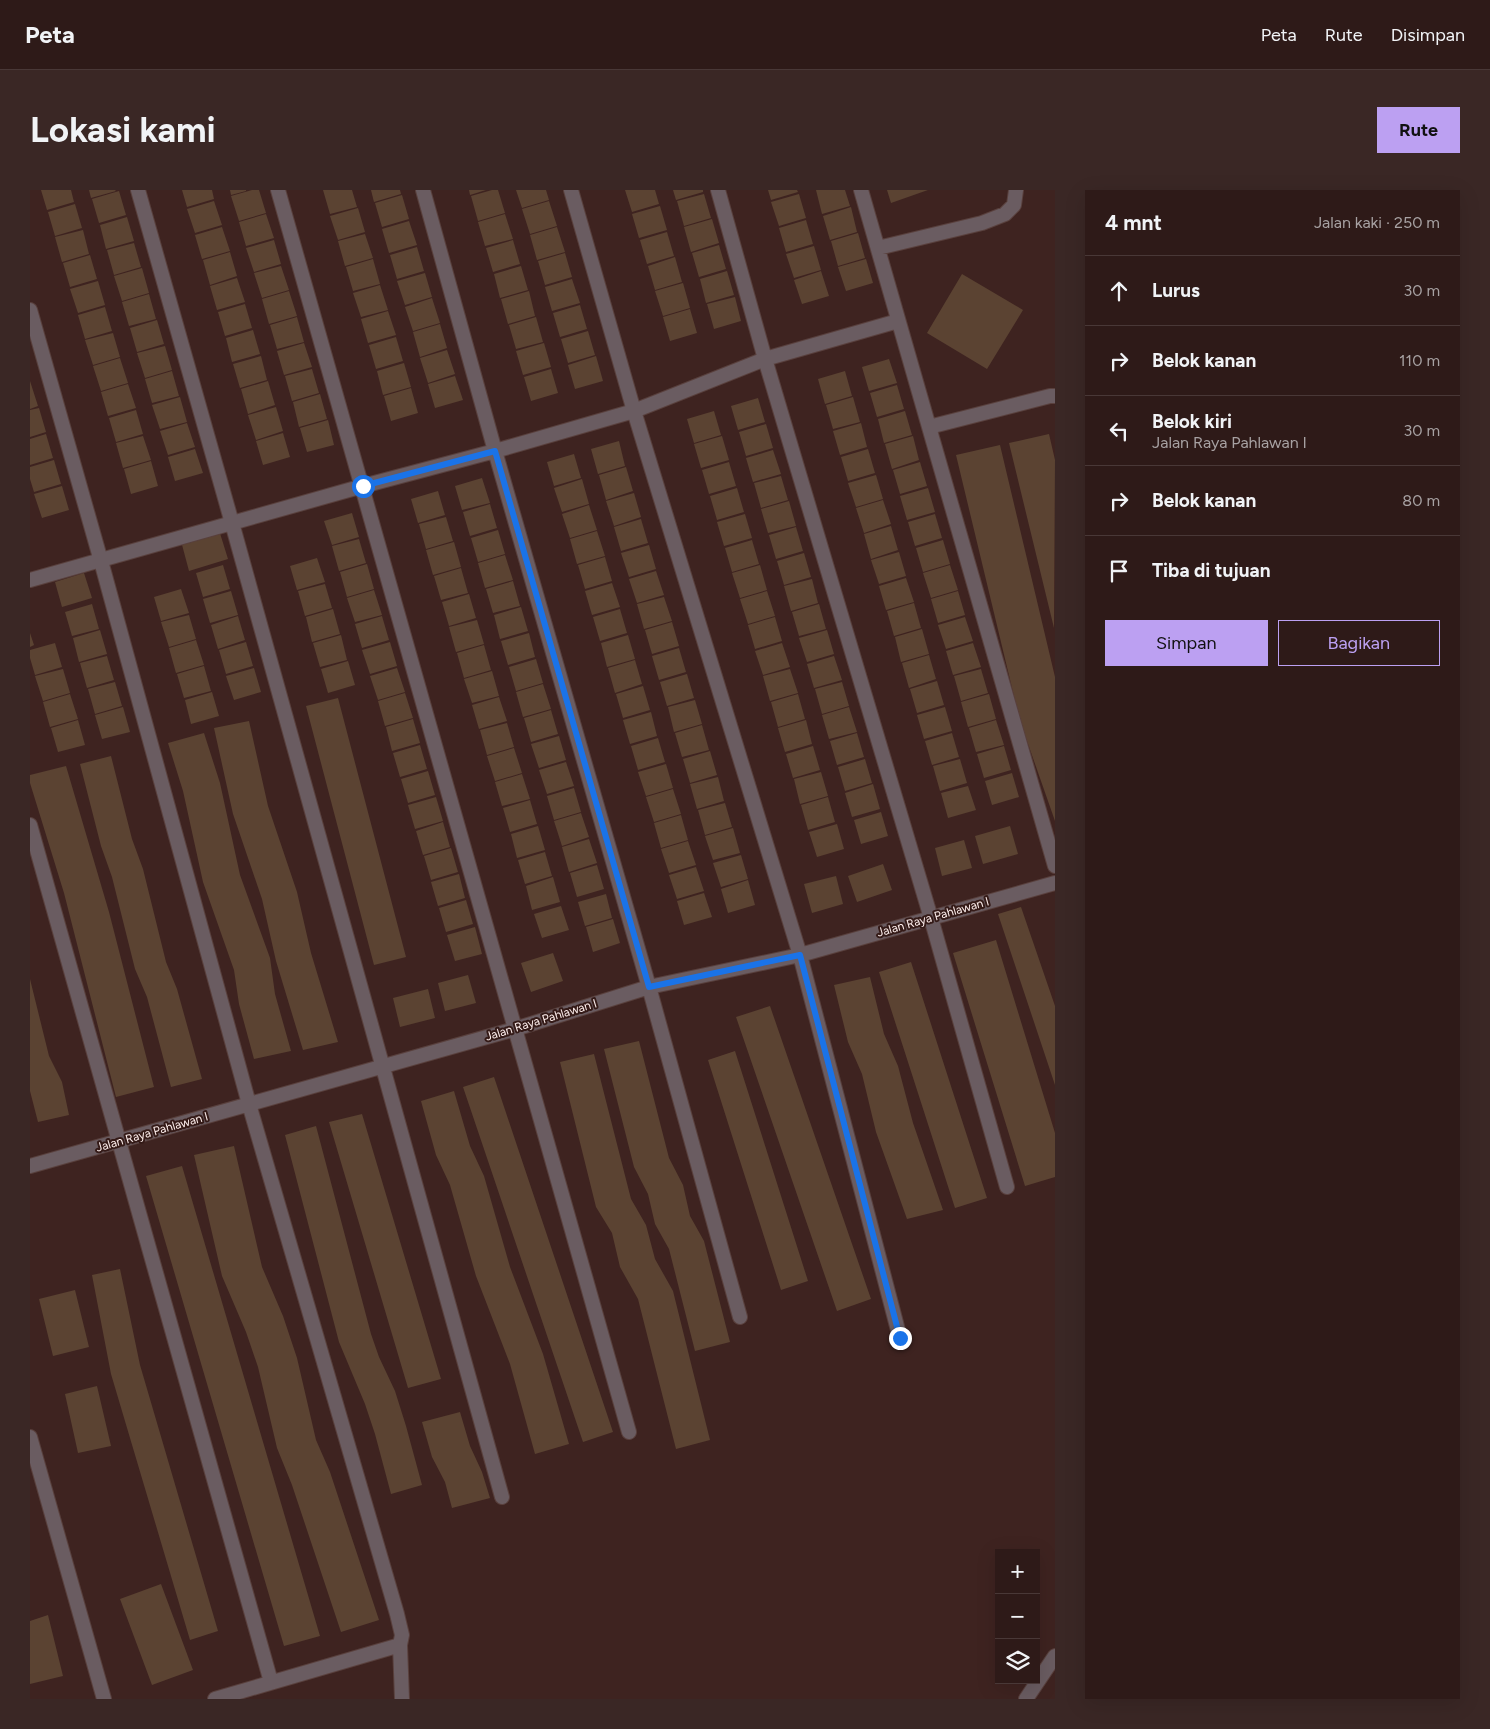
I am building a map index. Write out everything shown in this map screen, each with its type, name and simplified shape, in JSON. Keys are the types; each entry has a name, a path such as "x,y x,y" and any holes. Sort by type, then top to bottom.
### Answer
{"street":[{"path":"138,190 502,1497"},
{"path":"278,190 629,1432"},
{"path":"423,190 495,451 649,987 740,1318"},
{"path":"571,190 634,411 800,955 900,1338"},
{"path":"718,190 765,359 931,918 1006,1188"},
{"path":"861,190 1055,866"},
{"path":"878,248 982,223 1005,214 1014,205 1016,190"},
{"path":"30,310 101,561 249,1104 397,1614 402,1635 400,1645 402,1699"},
{"path":"30,580 634,411 765,359 898,321"},
{"path":"929,427 1055,396"},
{"path":"30,825 271,1682"},
{"name":"Jalan Raya Pahlawan I","path":"30,1166 515,1029 649,987 800,955 1055,883"},
{"path":"30,1437 104,1699"},
{"path":"215,1699 400,1645"},
{"path":"1026,1699 1055,1656"}],"building":[{"path":"41,190 71,190 74,202 47,210"},
{"path":"89,190 115,190 116,191 91,198"},
{"path":"182,190 212,190 214,199 187,207"},
{"path":"230,190 246,190 246,191 231,195"},
{"path":"259,190 266,213 239,221 231,196"},
{"path":"323,190 352,190 357,207 330,214"},
{"path":"371,190 400,190 401,194 374,202"},
{"path":"469,190 486,190 470,195"},
{"path":"498,190 505,213 478,221 471,196"},
{"path":"516,190 546,190 549,200 522,208"},
{"path":"625,190 655,190 659,204 632,212"},
{"path":"673,190 703,190 703,192 676,200"},
{"path":"768,190 797,190 798,192 771,200"},
{"path":"816,190 845,190 850,206 822,214"},
{"path":"887,190 928,190 891,203"},
{"path":"119,191 126,215 99,223 92,199"},
{"path":"704,194 711,218 684,226 677,201"},
{"path":"799,194 806,218 779,226 771,202"},
{"path":"402,195 409,219 382,227 375,203"},
{"path":"214,201 222,225 195,233 187,209"},
{"path":"549,201 557,226 530,234 522,209"},
{"path":"75,204 82,228 55,236 48,212"},
{"path":"660,206 667,230 639,238 632,214"},
{"path":"851,207 857,232 830,240 823,216"},
{"path":"358,208 365,232 338,240 330,216"},
{"path":"266,214 274,238 246,246 239,222"},
{"path":"505,214 513,239 485,246 478,222"},
{"path":"127,217 134,241 106,249 100,225"},
{"path":"712,219 719,243 691,252 684,227"},
{"path":"806,220 813,244 786,252 779,228"},
{"path":"409,221 417,245 389,253 382,229"},
{"path":"222,227 230,251 202,259 195,235"},
{"path":"557,227 565,252 537,260 530,235"},
{"path":"83,230 89,254 62,262 55,237"},
{"path":"667,232 674,256 647,264 640,240"},
{"path":"858,233 865,258 838,266 831,241"},
{"path":"365,234 373,258 345,266 338,241"},
{"path":"274,240 281,264 254,272 246,248"},
{"path":"513,240 520,264 493,272 486,248"},
{"path":"134,243 141,267 114,275 107,250"},
{"path":"719,245 726,269 699,277 692,253"},
{"path":"814,246 821,270 794,278 786,254"},
{"path":"417,247 424,271 397,279 390,255"},
{"path":"230,252 237,276 210,285 203,260"},
{"path":"565,253 572,277 545,285 538,261"},
{"path":"90,255 97,279 70,287 63,263"},
{"path":"675,257 682,282 655,290 648,266"},
{"path":"373,259 380,284 353,291 346,267"},
{"path":"866,259 873,283 846,291 838,267"},
{"path":"281,266 289,290 262,298 254,273"},
{"path":"521,266 528,290 500,298 494,274"},
{"path":"142,268 149,293 122,301 114,276"},
{"path":"727,271 734,295 706,303 700,279"},
{"path":"821,271 829,296 802,304 794,280"},
{"path":"425,273 432,297 405,305 397,281"},
{"path":"962,274 1023,310 987,369 927,333"},
{"path":"237,278 245,302 217,310 210,286"},
{"path":"572,279 580,303 552,311 545,287"},
{"path":"98,281 105,305 78,313 70,289"},
{"path":"683,283 690,308 663,316 655,291"},
{"path":"380,285 388,310 361,317 353,293"},
{"path":"289,291 297,316 269,324 262,299"},
{"path":"529,291 535,316 508,324 501,299"},
{"path":"149,294 156,319 129,326 122,302"},
{"path":"735,297 741,321 714,329 707,304"},
{"path":"432,298 440,323 413,331 405,307"},
{"path":"245,304 252,328 225,336 218,312"},
{"path":"580,305 587,329 560,337 553,313"},
{"path":"105,307 112,331 85,339 78,315"},
{"path":"690,309 697,333 670,341 663,317"},
{"path":"388,311 396,335 368,343 361,319"},
{"path":"297,317 304,342 277,349 270,325"},
{"path":"536,317 543,342 516,349 509,325"},
{"path":"157,320 164,344 137,352 130,328"},
{"path":"440,324 447,348 420,357 413,332"},
{"path":"253,330 260,354 232,362 226,338"},
{"path":"588,331 595,355 568,363 561,339"},
{"path":"113,333 120,357 93,365 85,340"},
{"path":"396,337 403,361 376,369 369,345"},
{"path":"304,343 312,367 284,375 277,351"},
{"path":"544,343 551,367 523,375 516,351"},
{"path":"165,346 172,370 145,378 137,353"},
{"path":"447,350 455,374 428,383 420,358"},
{"path":"261,356 267,380 240,388 233,364"},
{"path":"596,356 603,381 575,389 568,365"},
{"path":"120,358 128,383 101,391 93,366"},
{"path":"889,359 897,383 869,391 862,367"},
{"path":"404,363 411,387 383,395 377,371"},
{"path":"312,369 319,393 292,401 285,376"},
{"path":"551,369 558,393 531,401 524,377"},
{"path":"172,371 179,396 152,403 145,379"},
{"path":"845,371 852,396 825,404 818,379"},
{"path":"455,376 463,400 435,408 428,384"},
{"path":"30,381 38,406 30,409"},
{"path":"268,381 275,405 248,414 241,389"},
{"path":"128,384 136,408 108,416 101,392"},
{"path":"897,385 904,409 877,417 870,393"},
{"path":"411,388 418,413 391,421 384,396"},
{"path":"320,394 327,419 299,427 293,402"},
{"path":"180,397 187,422 160,429 152,405"},
{"path":"853,397 860,422 833,429 826,405"},
{"path":"758,398 765,422 738,430 731,406"},
{"path":"276,407 283,431 256,440 248,415"},
{"path":"39,408 46,432 30,437 30,410"},
{"path":"136,410 143,434 116,442 109,418"},
{"path":"714,411 721,435 694,443 687,419"},
{"path":"905,411 912,435 884,443 878,419"},
{"path":"328,420 334,445 307,452 300,428"},
{"path":"187,423 195,447 168,455 160,431"},
{"path":"861,423 867,447 840,455 833,431"},
{"path":"766,424 773,448 746,456 739,432"},
{"path":"283,433 290,457 263,465 256,441"},
{"path":"46,434 53,458 30,465 30,439"},
{"path":"1049,434 1055,460 1054,628 1009,443"},
{"path":"143,436 151,460 123,468 116,443"},
{"path":"722,436 729,460 701,468 694,444"},
{"path":"913,436 919,460 892,469 885,444"},
{"path":"619,441 625,466 598,474 591,449"},
{"path":"1000,445 1055,677 1055,821 1020,721 956,455"},
{"path":"195,449 203,473 175,481 168,457"},
{"path":"868,449 875,473 848,481 841,457"},
{"path":"773,450 781,474 753,482 746,458"},
{"path":"574,454 581,478 554,486 547,462"},
{"path":"54,460 61,484 34,492 30,479 30,467"},
{"path":"151,461 158,486 131,494 124,469"},
{"path":"729,462 736,486 709,494 702,470"},
{"path":"920,462 927,486 900,494 893,470"},
{"path":"626,467 633,491 606,500 599,475"},
{"path":"876,475 883,499 856,507 848,483"},
{"path":"781,476 788,500 761,508 754,483"},
{"path":"482,478 490,503 462,510 455,486"},
{"path":"582,479 589,504 562,512 554,488"},
{"path":"62,486 69,510 42,518 34,494"},
{"path":"737,488 744,512 717,520 710,496"},
{"path":"928,488 935,512 907,520 900,496"},
{"path":"438,491 445,515 418,523 411,499"},
{"path":"634,493 641,517 614,526 606,501"},
{"path":"883,500 891,524 864,533 856,508"},
{"path":"789,501 796,526 768,533 761,509"},
{"path":"490,504 497,528 470,536 463,512"},
{"path":"589,505 597,530 570,538 562,514"},
{"path":"352,513 359,537 332,545 324,521"},
{"path":"745,514 752,538 724,546 717,522"},
{"path":"935,514 942,538 915,546 908,522"},
{"path":"446,517 453,541 426,549 419,524"},
{"path":"641,519 648,543 621,551 614,527"},
{"path":"891,526 898,550 871,559 864,534"},
{"path":"796,527 803,551 776,559 769,535"},
{"path":"219,530 228,559 189,571 181,541"},
{"path":"498,530 505,554 478,562 471,538"},
{"path":"597,531 605,556 577,564 570,539"},
{"path":"359,539 366,563 339,571 332,546"},
{"path":"752,540 759,564 732,572 725,548"},
{"path":"943,540 950,564 923,572 916,548"},
{"path":"454,542 461,567 433,575 426,550"},
{"path":"649,545 656,569 629,577 621,553"},
{"path":"899,552 906,576 879,584 871,560"},
{"path":"804,553 811,577 784,585 777,561"},
{"path":"505,555 513,580 485,588 478,563"},
{"path":"605,557 612,581 585,589 578,565"},
{"path":"317,558 325,582 297,590 290,566"},
{"path":"367,564 374,589 347,597 340,572"},
{"path":"223,565 230,589 203,597 196,573"},
{"path":"760,565 767,590 740,598 732,573"},
{"path":"950,565 958,590 931,598 923,573"},
{"path":"461,568 468,593 441,600 434,576"},
{"path":"656,571 664,595 637,603 629,579"},
{"path":"84,573 92,598 62,607 55,582"},
{"path":"906,578 914,602 886,610 879,586"},
{"path":"812,579 818,603 791,611 784,586"},
{"path":"513,581 520,606 493,613 486,589"},
{"path":"612,583 620,607 592,615 585,591"},
{"path":"325,584 332,608 305,616 298,591"},
{"path":"181,589 189,613 161,621 154,597"},
{"path":"374,590 382,615 355,622 347,598"},
{"path":"231,591 238,615 210,623 203,599"},
{"path":"767,591 775,616 748,624 740,599"},
{"path":"958,591 965,615 938,623 931,599"},
{"path":"469,594 476,618 449,626 442,602"},
{"path":"664,597 672,621 644,629 637,604"},
{"path":"914,603 921,628 894,636 887,611"},
{"path":"92,604 99,629 72,636 65,612"},
{"path":"819,604 826,629 799,636 792,612"},
{"path":"521,607 528,631 500,639 494,615"},
{"path":"333,609 340,634 312,642 306,617"},
{"path":"620,609 627,633 600,641 593,617"},
{"path":"189,615 196,639 169,647 161,622"},
{"path":"238,616 245,640 218,649 211,625"},
{"path":"382,616 389,640 362,648 355,624"},
{"path":"775,617 782,641 755,649 748,625"},
{"path":"965,617 973,641 946,649 938,625"},
{"path":"477,620 484,644 456,652 449,627"},
{"path":"672,622 679,646 652,654 645,630"},
{"path":"922,629 929,654 901,662 895,637"},
{"path":"100,630 107,654 79,662 73,638"},
{"path":"827,630 834,654 807,662 799,638"},
{"path":"30,633 34,645 30,647"},
{"path":"529,633 535,657 508,665 501,641"},
{"path":"341,635 347,660 320,667 313,643"},
{"path":"628,635 635,659 607,667 601,643"},
{"path":"196,640 204,665 176,673 169,648"},
{"path":"246,642 253,666 226,674 219,650"},
{"path":"390,642 397,666 370,674 362,650"},
{"path":"55,643 62,667 35,675 30,658 30,650"},
{"path":"782,643 790,667 763,675 755,651"},
{"path":"973,643 981,667 953,675 946,651"},
{"path":"484,645 491,670 464,678 457,653"},
{"path":"679,648 686,672 659,680 652,656"},
{"path":"929,655 936,679 909,688 902,663"},
{"path":"107,656 114,680 87,688 80,663"},
{"path":"834,656 842,680 814,688 807,664"},
{"path":"536,659 543,683 516,691 509,667"},
{"path":"635,660 642,684 615,693 608,668"},
{"path":"348,661 355,685 328,693 321,669"},
{"path":"204,666 211,691 184,698 177,674"},
{"path":"254,668 261,692 234,700 226,676"},
{"path":"397,668 405,692 378,700 370,676"},
{"path":"63,669 70,693 43,701 35,676"},
{"path":"790,669 798,693 770,701 763,676"},
{"path":"981,669 988,693 961,701 954,676"},
{"path":"492,671 499,696 472,703 464,679"},
{"path":"687,674 694,698 667,706 660,682"},
{"path":"937,681 944,705 917,713 910,689"},
{"path":"115,682 122,706 95,714 88,689"},
{"path":"842,682 849,706 822,714 815,689"},
{"path":"543,684 551,709 523,717 516,692"},
{"path":"643,686 650,710 623,718 616,694"},
{"path":"212,692 219,716 191,724 185,700"},
{"path":"405,693 413,718 385,726 378,701"},
{"path":"70,694 78,719 50,727 43,702"},
{"path":"798,694 805,719 778,727 771,702"},
{"path":"989,694 996,719 968,727 961,702"},
{"path":"499,697 507,721 479,729 472,705"},
{"path":"338,698 406,957 374,965 306,706"},
{"path":"695,700 702,724 674,732 668,707"},
{"path":"123,707 130,732 102,739 95,715"},
{"path":"849,707 857,732 829,739 822,715"},
{"path":"945,707 952,731 924,739 917,715"},
{"path":"551,710 558,734 531,742 524,718"},
{"path":"651,712 657,736 630,744 623,720"},
{"path":"413,719 420,743 392,751 386,727"},
{"path":"78,720 85,745 58,752 51,728"},
{"path":"806,720 812,744 785,752 778,728"},
{"path":"996,720 1004,745 976,752 969,728"},
{"path":"249,721 268,806 297,892 311,953 338,1042 303,1050 276,961 262,899 233,814 214,728"},
{"path":"507,723 514,747 487,755 480,730"},
{"path":"702,725 709,750 682,757 675,733"},
{"path":"204,733 220,783 240,875 270,958 275,994 291,1051 254,1059 239,1004 234,970 203,882 183,791 168,743"},
{"path":"857,733 864,757 837,765 830,741"},
{"path":"952,733 959,757 932,765 925,741"},
{"path":"559,736 566,760 539,768 531,744"},
{"path":"658,738 665,762 638,770 631,746"},
{"path":"420,745 427,769 400,777 393,753"},
{"path":"813,746 820,770 793,778 786,754"},
{"path":"1004,746 1011,770 984,778 977,754"},
{"path":"514,748 522,773 495,781 487,756"},
{"path":"710,751 717,775 690,783 683,759"},
{"path":"111,756 132,839 143,869 166,962 177,989 202,1079 171,1087 147,997 135,969 112,877 101,846 80,764"},
{"path":"865,759 872,783 845,791 838,767"},
{"path":"960,759 967,783 940,791 933,766"},
{"path":"566,762 574,786 547,794 539,770"},
{"path":"666,764 673,788 646,796 638,772"},
{"path":"66,766 109,912 154,1087 116,1097 64,893 30,783 30,775"},
{"path":"428,771 435,795 408,803 401,779"},
{"path":"821,772 828,796 800,804 794,779"},
{"path":"1012,773 1019,797 992,805 985,781"},
{"path":"522,774 530,799 502,806 495,782"},
{"path":"718,777 724,801 697,809 690,784"},
{"path":"873,784 880,809 852,817 845,793"},
{"path":"968,786 976,810 948,818 941,793"},
{"path":"574,788 581,812 554,820 547,796"},
{"path":"673,789 681,814 654,822 646,797"},
{"path":"436,797 443,821 415,829 408,805"},
{"path":"828,797 835,822 808,830 801,805"},
{"path":"530,800 537,824 510,832 503,808"},
{"path":"725,803 732,827 705,835 698,810"},
{"path":"881,812 888,836 861,844 854,820"},
{"path":"581,813 589,837 562,846 554,821"},
{"path":"681,815 688,840 661,848 654,823"},
{"path":"443,822 450,847 423,855 416,831"},
{"path":"837,824 844,849 817,857 809,832"},
{"path":"538,826 545,850 517,858 511,834"},
{"path":"1010,826 1018,854 983,864 975,836"},
{"path":"733,828 740,853 713,860 705,836"},
{"path":"589,839 597,863 569,872 562,847"},
{"path":"964,840 972,868 942,876 935,848"},
{"path":"688,841 696,865 669,873 661,849"},
{"path":"451,848 458,872 431,880 424,856"},
{"path":"545,852 552,876 525,884 518,860"},
{"path":"741,855 748,879 721,887 713,863"},
{"path":"883,864 892,890 857,902 848,876"},
{"path":"597,865 604,889 577,897 570,873"},
{"path":"696,867 704,891 677,899 669,875"},
{"path":"459,874 465,898 438,906 431,882"},
{"path":"836,876 843,904 812,913 804,884"},
{"path":"553,877 560,902 532,910 526,886"},
{"path":"748,880 755,905 728,913 721,889"},
{"path":"704,893 712,917 684,925 677,901"},
{"path":"606,894 612,918 585,926 578,902"},
{"path":"466,900 473,924 446,932 439,908"},
{"path":"561,906 569,930 542,938 534,914"},
{"path":"1021,907 1055,1006 1055,1085 998,914"},
{"path":"613,919 620,943 593,952 586,927"},
{"path":"475,927 482,954 455,961 447,935"},
{"path":"996,940 1055,1133 1055,1177 1025,1186 953,953"},
{"path":"553,953 563,981 531,992 521,963"},
{"path":"911,962 987,1198 955,1208 879,972"},
{"path":"468,975 476,1003 445,1011 438,983"},
{"path":"870,977 884,1034 898,1066 913,1123 943,1210 907,1219 876,1132 862,1074 848,1042 834,985"},
{"path":"30,979 49,1056 62,1082 69,1115 38,1122 30,1091"},
{"path":"428,989 435,1018 400,1027 393,998"},
{"path":"770,1006 871,1299 837,1311 736,1017"},
{"path":"639,1041 669,1158 683,1185 690,1216 704,1241 730,1342 695,1351 669,1249 655,1224 648,1194 634,1167 604,1049"},
{"path":"735,1051 808,1281 781,1290 708,1060"},
{"path":"594,1054 631,1199 646,1225 655,1259 673,1291 710,1440 676,1449 638,1299 620,1267 612,1233 596,1207 560,1062"},
{"path":"494,1077 613,1432 583,1442 463,1087"},
{"path":"454,1091 470,1146 484,1176 510,1267 543,1354 569,1444 535,1454 510,1364 476,1276 450,1185 436,1155 421,1101"},
{"path":"362,1114 441,1379 408,1388 329,1122"},
{"path":"316,1126 371,1334 379,1357 395,1391 422,1485 391,1494 365,1404 339,1342 285,1135"},
{"path":"234,1146 262,1267 283,1316 297,1358 316,1440 330,1472 379,1620 341,1632 292,1485 277,1448 258,1367 246,1332 222,1276 194,1155"},
{"path":"182,1166 320,1636 284,1646 146,1176"},
{"path":"120,1269 140,1365 218,1631 190,1640 111,1374 92,1275"},
{"path":"75,1290 89,1347 53,1356 39,1299"},
{"path":"97,1386 111,1446 78,1453 65,1394"},
{"path":"460,1412 470,1446 482,1472 490,1498 452,1508 445,1482 432,1457 422,1422"},
{"path":"161,1584 193,1670 152,1685 120,1599"},
{"path":"48,1615 63,1676 30,1684 30,1621"}],"route":[{"path":"363,486 495,451 649,987 800,955 900,1338"}]}
